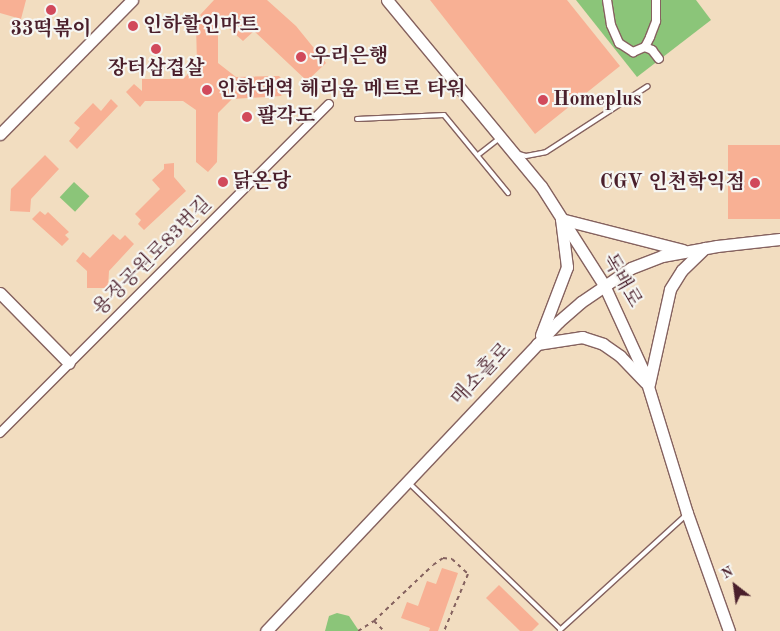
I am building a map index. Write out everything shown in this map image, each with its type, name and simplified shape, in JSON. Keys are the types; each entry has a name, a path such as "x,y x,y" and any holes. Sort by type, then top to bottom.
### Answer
{"main road":[{"path":"0,134 132,0"},
{"name":"독배로","path":"387,0 542,186 604,285 631,339 648,386 687,513 729,631"},
{"path":"537,344 557,300 566,267 561,219 684,251"},
{"name":"매소홀로","path":"266,631 537,344 581,302 631,268 684,251 780,239"},
{"path":"648,386 670,289 682,270 704,248"},
{"path":"0,293 69,364"},
{"path":"537,344 582,337 602,344 620,356 648,386"}],"street":[{"path":"607,0 610,25 618,43 633,52 644,47 656,21 656,0"},
{"path":"644,47 652,50 660,59"},
{"name":"용정공원로83번길","path":"0,433 329,104"}],"lane":[{"path":"515,152 526,156 546,152 648,86"},
{"path":"357,120 444,115 508,193"},
{"path":"478,155 502,136"},
{"path":"407,482 559,630 687,513"}],"path":[{"path":"358,631 374,621 433,565 443,558 452,559 468,574 444,631"},
{"path":"374,621 384,631"}],"green space":[{"path":"576,0 696,0 711,20 637,77"},
{"path":"74,182 89,196 75,212 60,197"},
{"path":"337,613 349,616 359,631 325,631 329,616"}],"building":[{"path":"0,0 26,0 21,19 0,13"},
{"name":"인하대역 헤리움 메트로 타워","path":"214,0 267,0 296,26 326,63 307,81 254,31 243,41 218,19 218,63 236,77 279,76 289,86 281,96 232,99 218,113 217,162 208,172 196,162 196,110 183,101 145,101 140,107 126,92 134,84 142,91 142,79 183,79 197,65 196,24 207,24 200,15"},
{"name":"Homeplus","path":"430,0 567,0 620,66 535,134"},
{"path":"111,99 118,106 77,149 69,141 80,128 74,123 93,103 101,111"},
{"name":"CGV 인천학익점","path":"728,145 780,145 780,219 728,219"},
{"path":"45,155 59,169 31,199 30,212 10,211 11,189"},
{"path":"174,163 174,177 186,191 144,230 138,224 141,220 135,214 160,189 152,180 164,169 164,164"},
{"path":"40,211 45,215 48,212 69,232 65,235 69,239 62,246 32,219"},
{"path":"113,234 120,240 125,235 134,244 109,271 108,288 87,288 87,271 76,261 83,252 90,258"},
{"path":"442,568 458,573 438,631 429,631 430,628 401,618 407,602 418,606 427,581 436,584"},
{"path":"499,585 539,624 532,631 520,631 486,598"}],"place":[{"name":"33떡볶이","path":"51,10"},
{"name":"인하할인마트","path":"133,26"},
{"name":"장터삼겹살","path":"156,49"},
{"name":"우리은행","path":"301,57"},
{"name":"인하대역 헤리움 메트로 타워","path":"207,90"},
{"name":"Homeplus","path":"543,100"},
{"name":"팔각도","path":"247,117"},
{"name":"닭온당","path":"223,182"},
{"name":"CGV 인천학익점","path":"755,183"}]}
